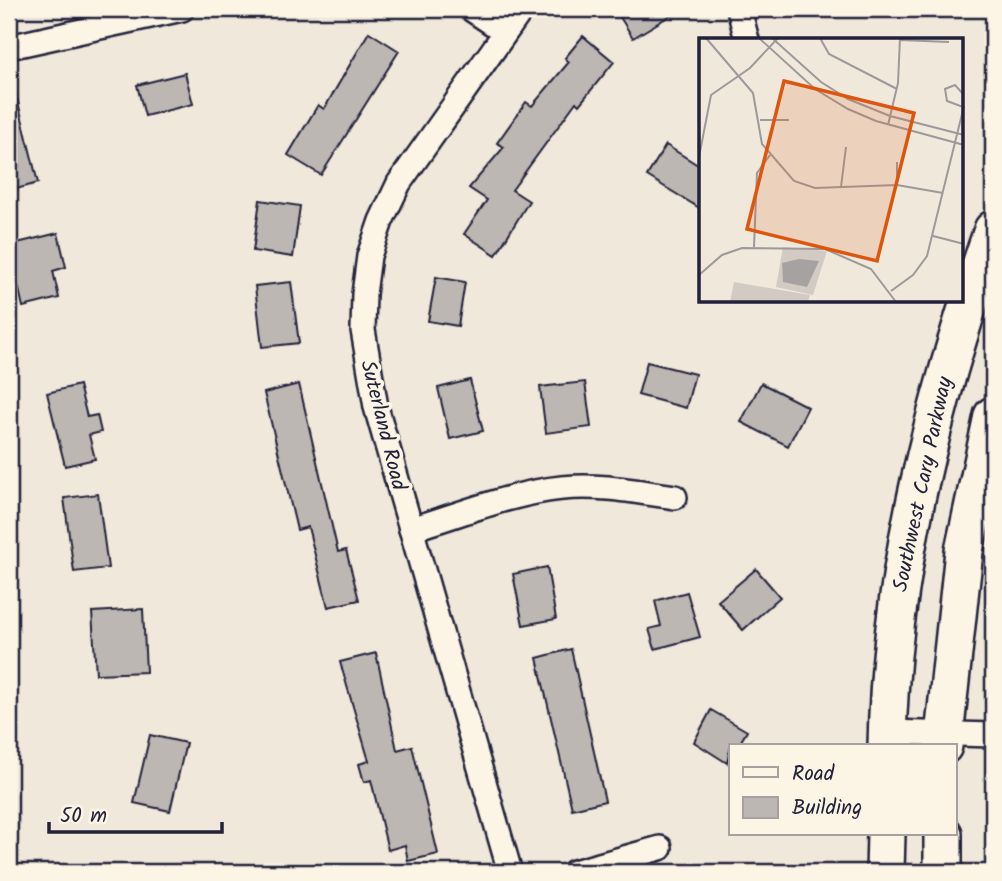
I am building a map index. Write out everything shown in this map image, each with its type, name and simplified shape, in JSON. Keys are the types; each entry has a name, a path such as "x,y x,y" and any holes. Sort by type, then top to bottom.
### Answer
{"main road":[{"name":"Southwest Cary Parkway","path":"887,739 892,640 925,450 954,343 993,230"},
{"path":"944,740 964,551 993,416"},
{"path":"885,872 886,836"},
{"path":"943,836 943,872"}],"street":[{"path":"9,47 183,9"},
{"path":"471,9 504,31"},
{"name":"Suterland Road","path":"510,872 376,407 363,330 369,257 381,221 399,183 522,9"},
{"path":"739,9 746,38"},
{"path":"411,529 563,488 609,488 675,497"},
{"path":"887,739 944,740 993,735"},
{"path":"574,872 660,848"}],"building":[{"path":"615,9 681,9 633,38"},
{"path":"369,32 399,51 321,175 288,155 318,105 324,109"},
{"path":"583,36 614,62 579,105 576,102 512,190 529,201 496,255 464,234 487,200 469,188 504,147 497,143 526,102 532,106 569,62 565,58"},
{"path":"185,73 193,104 145,116 137,85"},
{"path":"16,94 38,183 9,191 9,95"},
{"path":"666,145 699,166 699,208 647,176"},
{"path":"260,200 300,206 293,257 253,251"},
{"path":"58,233 66,267 53,271 59,298 23,307 9,245"},
{"path":"436,277 465,282 458,326 428,321"},
{"path":"291,282 299,343 262,347 255,286"},
{"path":"647,362 695,374 686,408 638,395"},
{"path":"470,380 483,431 450,439 438,388"},
{"path":"585,382 591,427 546,433 540,387"},
{"path":"761,383 808,407 788,446 741,422"},
{"path":"299,384 338,552 346,550 359,600 328,607 308,527 297,530 264,393"},
{"path":"79,385 87,417 97,415 101,432 89,435 95,459 65,466 47,393"},
{"path":"98,494 108,568 74,572 64,498"},
{"path":"547,567 556,619 523,625 513,574"},
{"path":"756,569 780,597 743,630 718,601"},
{"path":"687,592 700,637 655,649 649,629 661,626 655,601"},
{"path":"143,609 146,672 96,674 92,612"},
{"path":"571,649 605,801 572,809 537,658"},
{"path":"376,653 397,750 412,746 438,854 408,861 405,845 388,850 371,780 364,782 359,764 369,761 340,662"},
{"path":"711,710 747,731 739,744 729,744 727,763 694,742"},
{"path":"150,735 186,743 170,811 134,803"}]}
